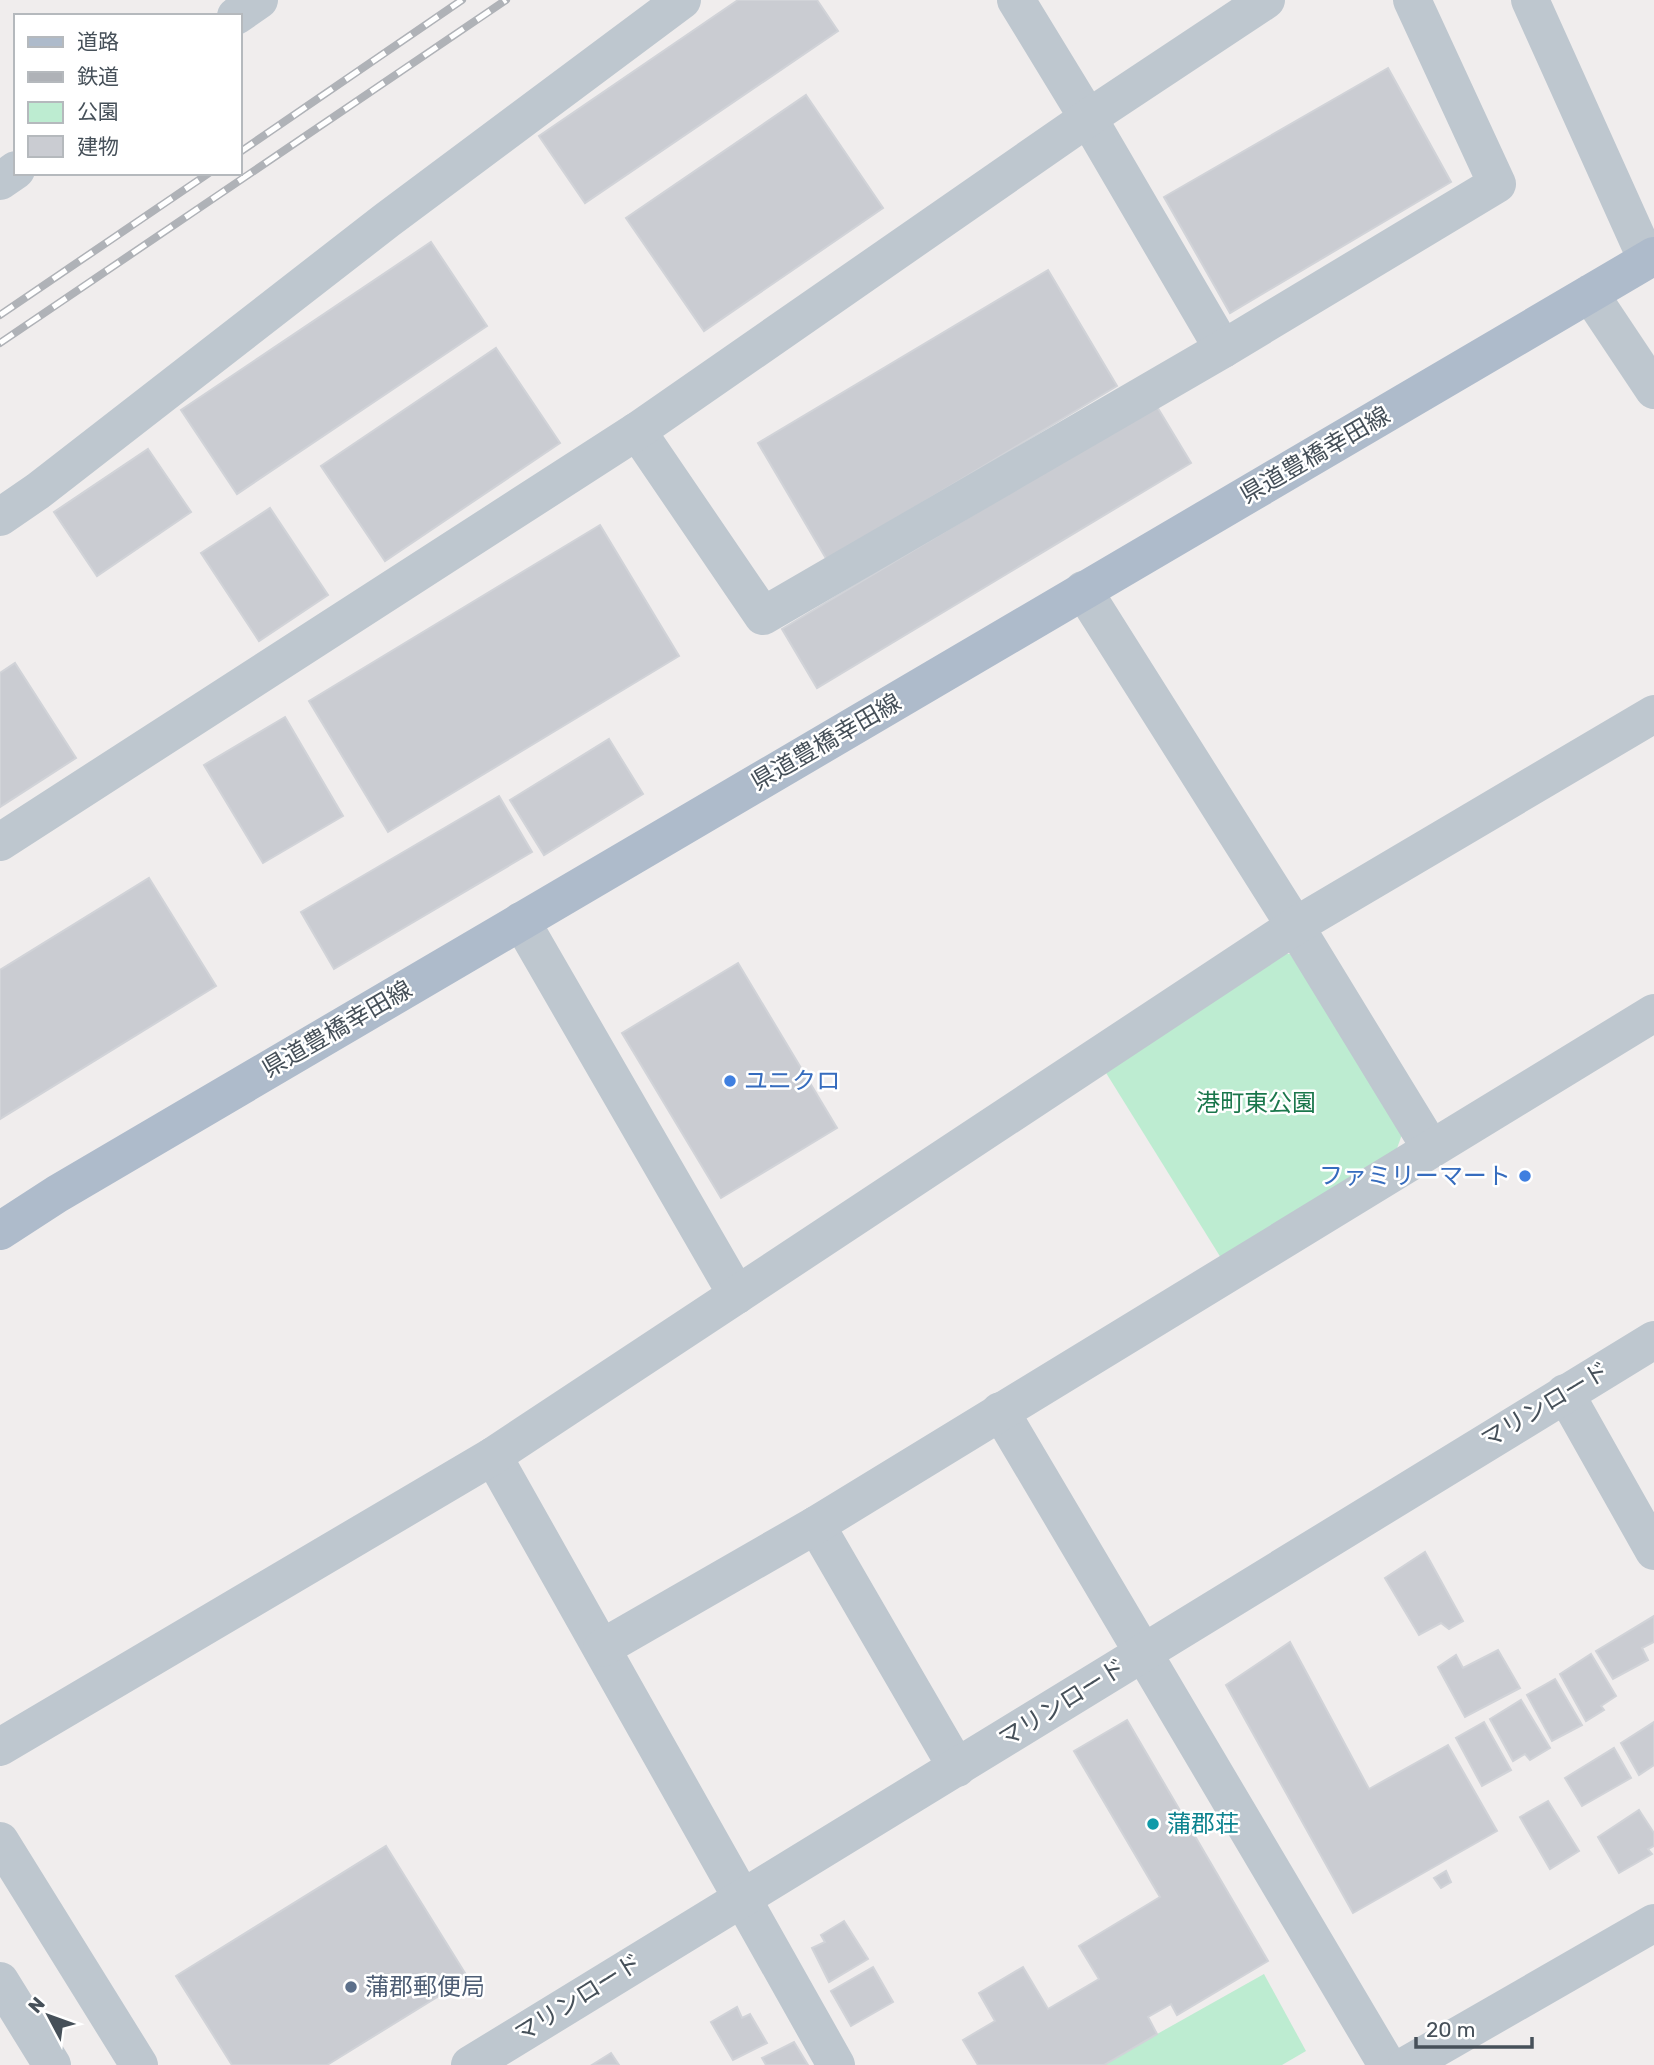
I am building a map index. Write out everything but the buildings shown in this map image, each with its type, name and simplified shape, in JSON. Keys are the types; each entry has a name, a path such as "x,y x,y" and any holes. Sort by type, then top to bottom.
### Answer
{"main road":[{"name":"県道豊橋幸田線","path":"0,1231 57,1194 1651,258"}],"street":[{"path":"0,517 48,484 387,220 682,0"},
{"path":"1016,0 1223,349"},
{"path":"0,842 637,431 1088,118 1266,0"},
{"path":"637,431 763,616 1223,349 1497,184 1412,0"},
{"path":"1530,0 1651,258"},
{"path":"1590,294 1654,390"},
{"path":"1083,590 1295,926 1430,1147"},
{"path":"0,1747 493,1456 1295,926 1654,714"},
{"path":"521,921 737,1295"},
{"path":"602,1648 817,1525 1430,1147 1654,1013"},
{"name":"マリンロード","path":"470,2065 1654,1339"},
{"path":"1564,1393 1654,1551"},
{"path":"1000,1411 1387,2065"},
{"path":"493,1456 836,2065"},
{"path":"817,1525 957,1768"},
{"path":"0,1841 139,2065"},
{"path":"1407,2065 1654,1923"},
{"path":"0,1981 52,2065"}],"green space":[{"name":"港町東公園","path":"1281,953 1290,954 1405,1126 1395,1154 1221,1258 1103,1068"},
{"path":"1264,1974 1306,2051 1282,2065 1102,2065"}],"railway":[{"path":"242,151 462,0"},
{"path":"0,343 506,0"},
{"path":"0,315 206,175"}],"place":[{"name":"ユニクロ","path":"730,1081"},
{"name":"ファミリーマート","path":"1525,1176"},
{"name":"蒲郡荘","path":"1153,1824"},
{"name":"蒲郡郵便局","path":"351,1987"}]}
